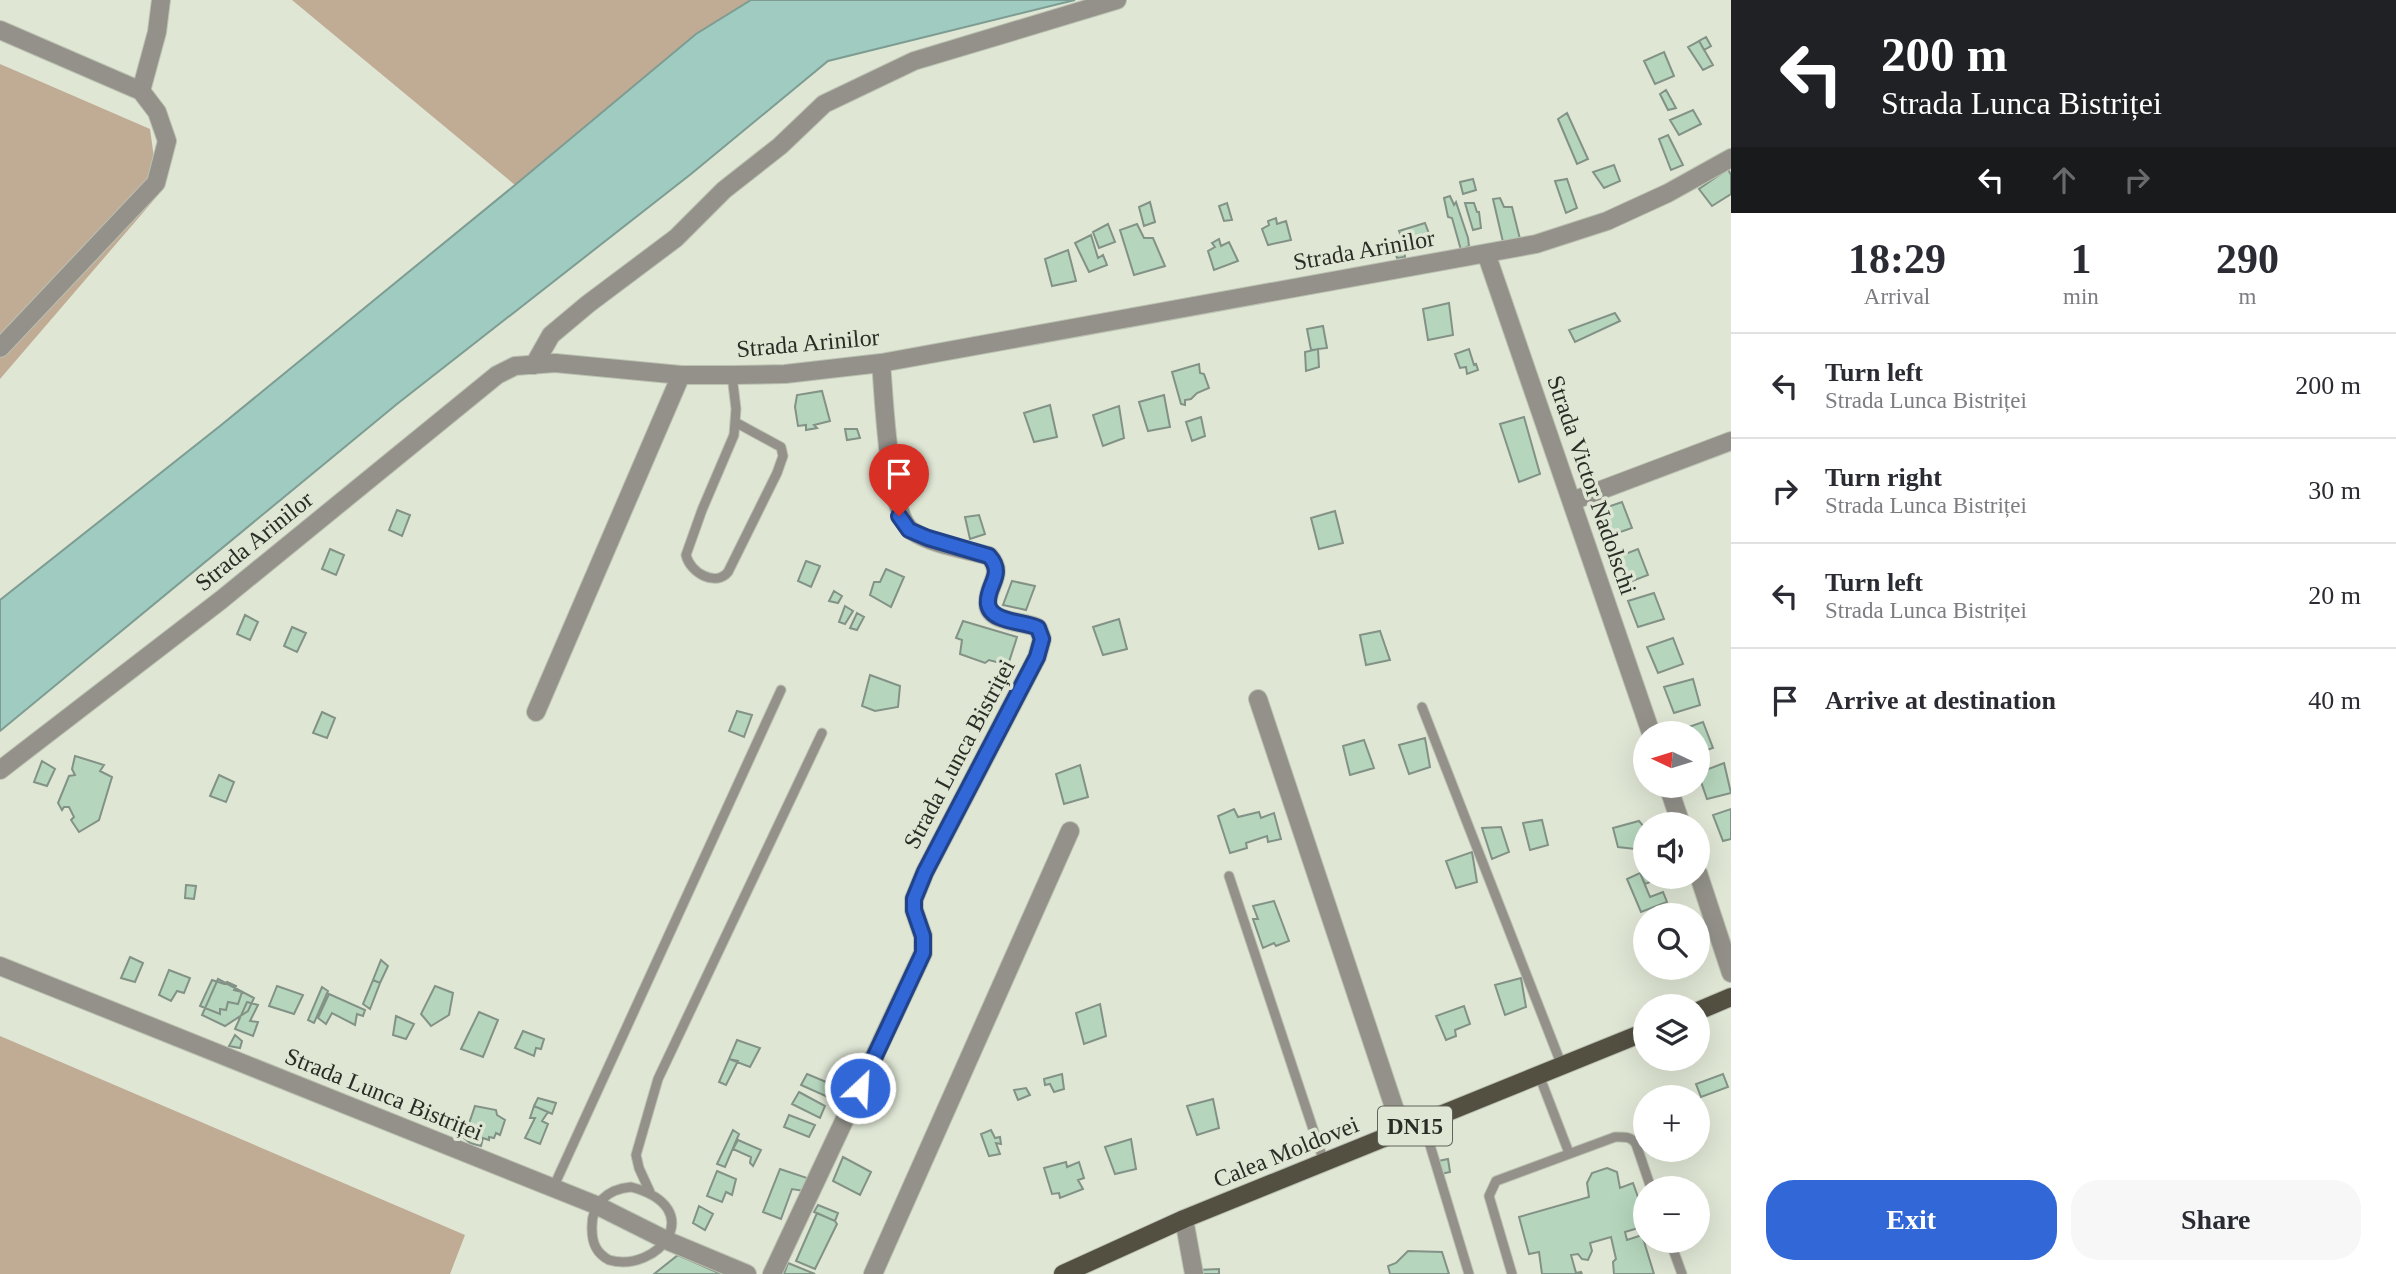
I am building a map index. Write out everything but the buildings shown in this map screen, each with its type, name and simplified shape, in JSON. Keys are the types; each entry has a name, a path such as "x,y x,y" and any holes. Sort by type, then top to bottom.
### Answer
{"main road":[{"path":"1710,1006 1731,997"},
{"name":"Calea Moldovei","path":"1063,1274 1184,1219 1633,1037"},
{"path":"1052,1274 1096,1260"}],"street":[{"path":"141,91 157,32 161,0"},
{"path":"534,365 551,335 676,239 724,190 780,146 824,103 914,61 1117,0"},
{"path":"0,30 141,91 157,112 167,141 156,183 0,348"},
{"name":"Strada Arinilor","path":"0,770 221,600 496,375 515,366 555,363 681,374 785,374 881,363 1536,244 1607,221 1668,193 1731,158"},
{"name":"Strada Victor Nadolschi","path":"1486,253 1646,721"},
{"name":"Strada Lunca Bistriței","path":"772,1274 923,953 923,936 914,910 914,899 925,872 1037,657 1042,639 1038,628 1000,617 991,611 988,605 997,573 989,556 909,530 899,516 885,428 881,363"},
{"path":"536,712 681,374"},
{"path":"1572,500 1731,441"},
{"path":"1258,699 1402,1131"},
{"path":"873,1274 1070,831"},
{"path":"1703,889 1731,973"},
{"name":"Strada Lunca Bistriței","path":"0,966 596,1205 668,1241 747,1274"},
{"path":"1184,1219 1194,1274"}],"lane":[{"path":"733,374 736,409 735,422 734,435 686,555 687,561 694,569 717,580 723,579 729,572 782,464 783,456 781,447 735,422"},
{"path":"553,1188 781,690"},
{"path":"1422,707 1562,1066"},
{"path":"650,1192 636,1155 658,1079 822,733"},
{"path":"1229,876 1324,1162"},
{"path":"1539,1075 1569,1153"},
{"path":"1423,1122 1469,1274"},
{"path":"1512,1274 1489,1196 1496,1181 1615,1137 1626,1136 1633,1139 1647,1176"},
{"path":"631,1187 650,1192 664,1203 672,1222 668,1241 658,1255 641,1269 610,1261 598,1253 592,1241 596,1205 608,1193 619,1188 631,1187"},
{"path":"1674,1253 1682,1274"}],"shaded area":[{"path":"292,0 751,0 696,34 515,185"},
{"path":"0,64 150,129 159,194 0,379"},
{"path":"0,1036 465,1235 450,1274 0,1274"}],"water":[{"path":"751,0 1075,0 828,61 691,174 397,404 0,731 0,600 220,426 696,34"}],"route":[{"path":"860,1088 923,953 923,936 914,910 914,899 925,872 1037,657 1042,639 1038,628 1031,624 1000,617 991,611 988,605 997,573 989,556 909,530 899,516"}]}
